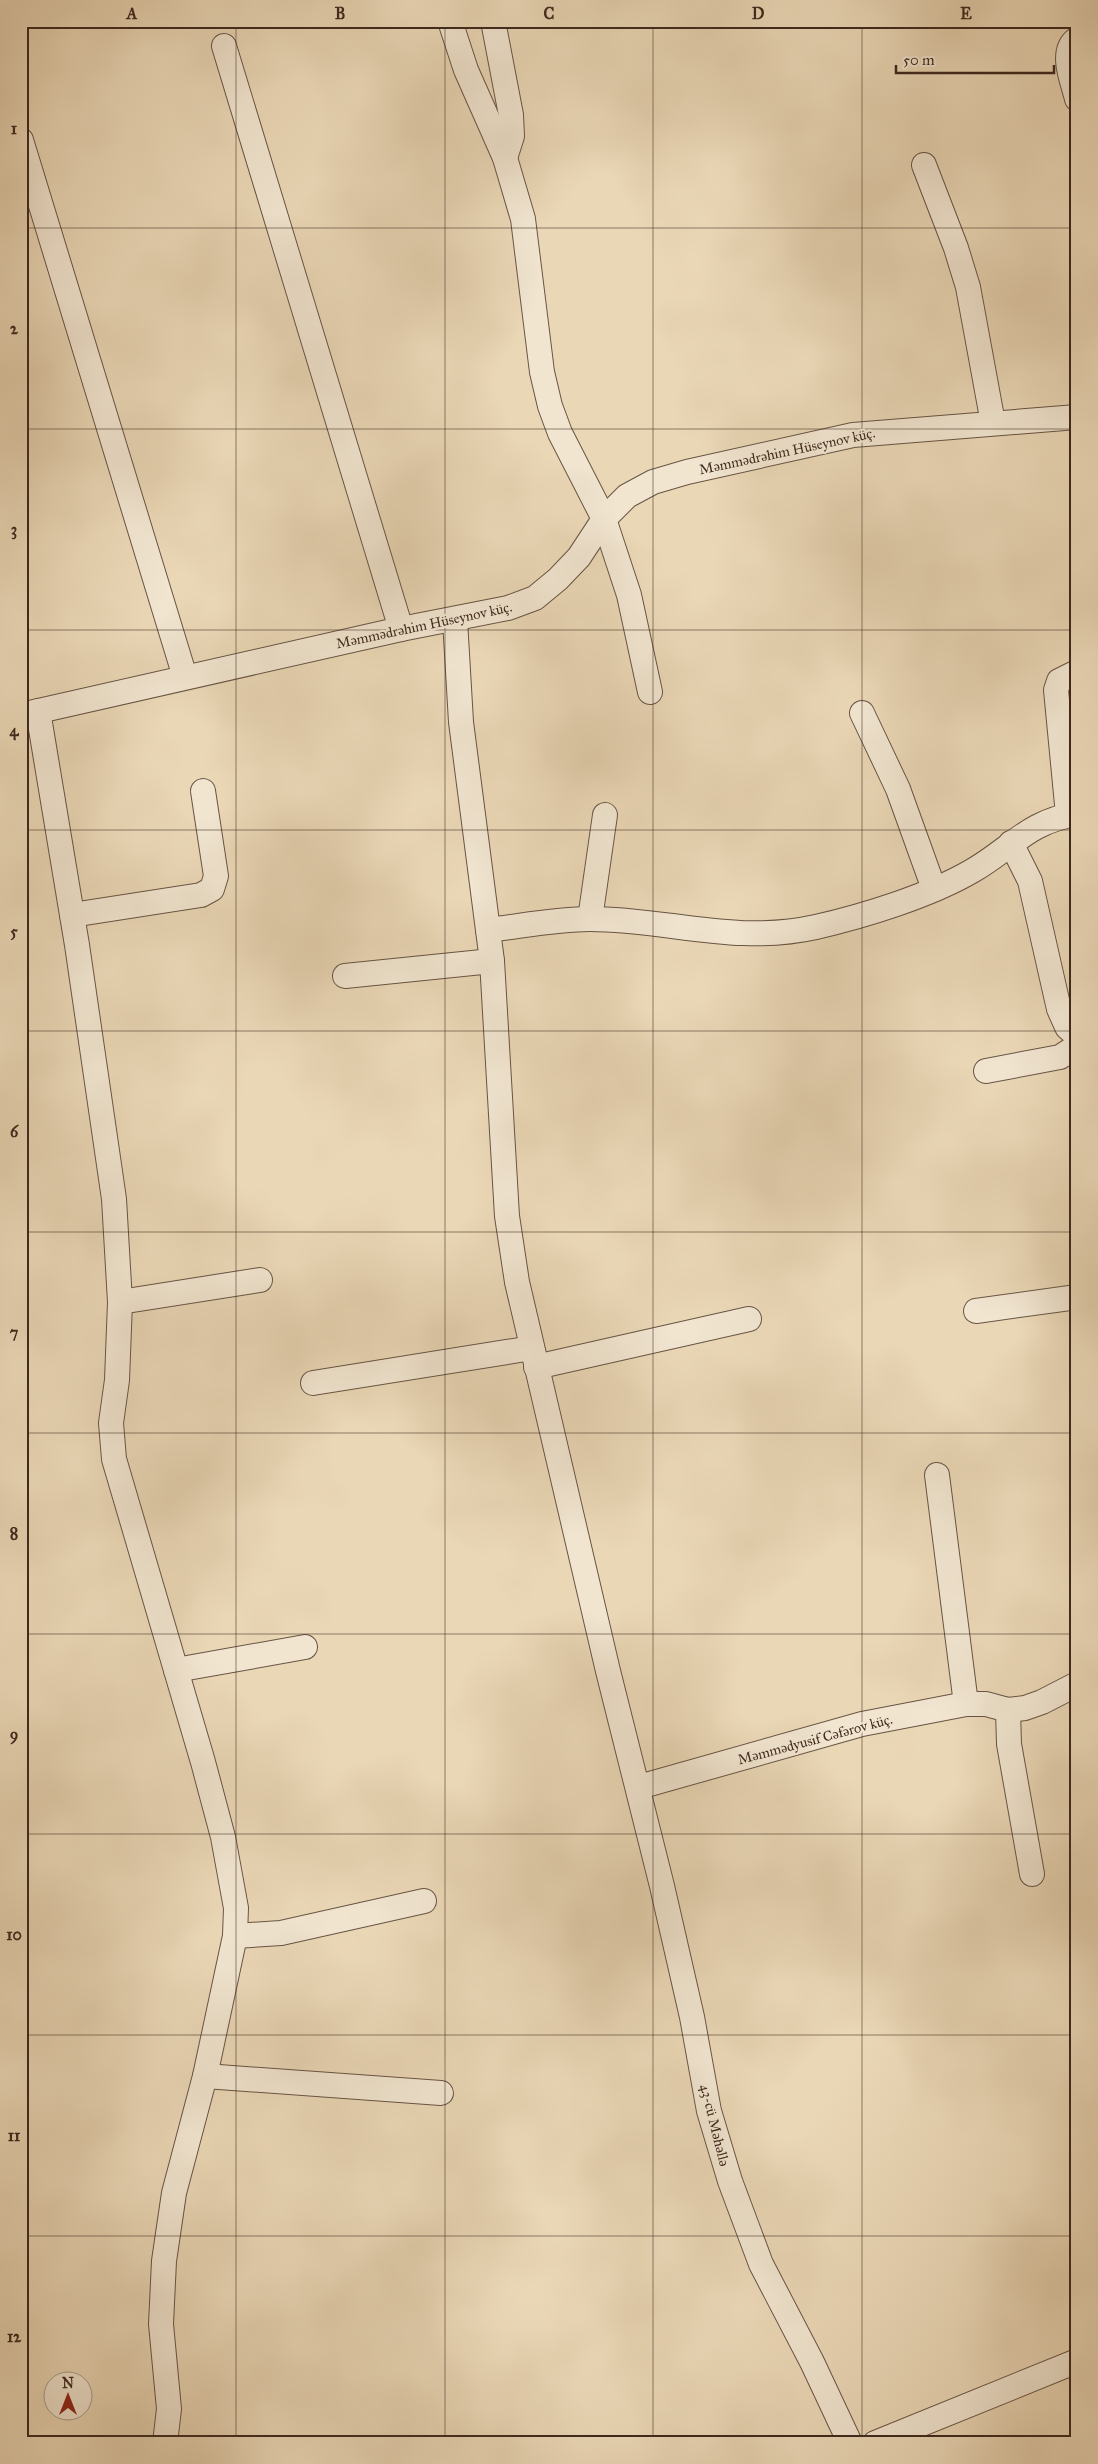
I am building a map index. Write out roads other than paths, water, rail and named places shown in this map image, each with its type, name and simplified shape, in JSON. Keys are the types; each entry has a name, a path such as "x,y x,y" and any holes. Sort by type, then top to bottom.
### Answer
{"street":[{"path":"450,21 466,70 505,158 523,220 542,372 550,406 560,433 604,519 629,595 650,692"},
{"path":"493,21 511,116 512,136 505,158"},
{"path":"1077,39 1071,43 1067,55 1077,99"},
{"path":"224,46 402,629"},
{"path":"21,140 185,678"},
{"path":"924,165 956,248 968,287 993,423"},
{"name":"Məmmədrəhim Hüseynov küç.","path":"30,713 402,629 508,608 535,598 579,557 604,519 627,496 653,482 687,472 853,435 1077,417"},
{"name":"43-cü Məhəllə","path":"455,620 461,722 492,960 507,1216 517,1282 608,1671 639,1788 692,2017 709,2111 730,2181 761,2264 812,2362 850,2443"},
{"path":"488,930 590,919 727,934 773,934 823,925 934,889 971,872 1032,828 1072,815 1056,690 1059,681 1077,672"},
{"path":"30,713 72,915 114,1199 120,1302 117,1380 111,1423 114,1459 223,1837 236,1908 235,1936 205,2076 174,2193 164,2261 161,2324 169,2409 165,2443"},
{"path":"862,713 898,790 934,889"},
{"path":"72,915 201,895 212,889 216,876 203,790"},
{"path":"590,919 605,815"},
{"path":"1011,842 1030,881 1059,1009 1067,1027 1077,1036"},
{"path":"345,976 492,960"},
{"path":"986,1071 1060,1056 1077,1046"},
{"path":"120,1302 260,1280"},
{"path":"976,1311 1077,1297"},
{"path":"313,1383 534,1358 749,1319"},
{"path":"937,1475 966,1704"},
{"path":"176,1670 305,1648"},
{"name":"Məmmədyusif Cəfərov küç.","path":"639,1788 862,1724 966,1704 986,1704 1008,1710 1042,1702 1077,1684"},
{"path":"1008,1710 1009,1744 1032,1874"},
{"path":"235,1936 281,1933 424,1901"},
{"path":"205,2076 441,2092"},
{"path":"875,2443 1077,2361"}]}
